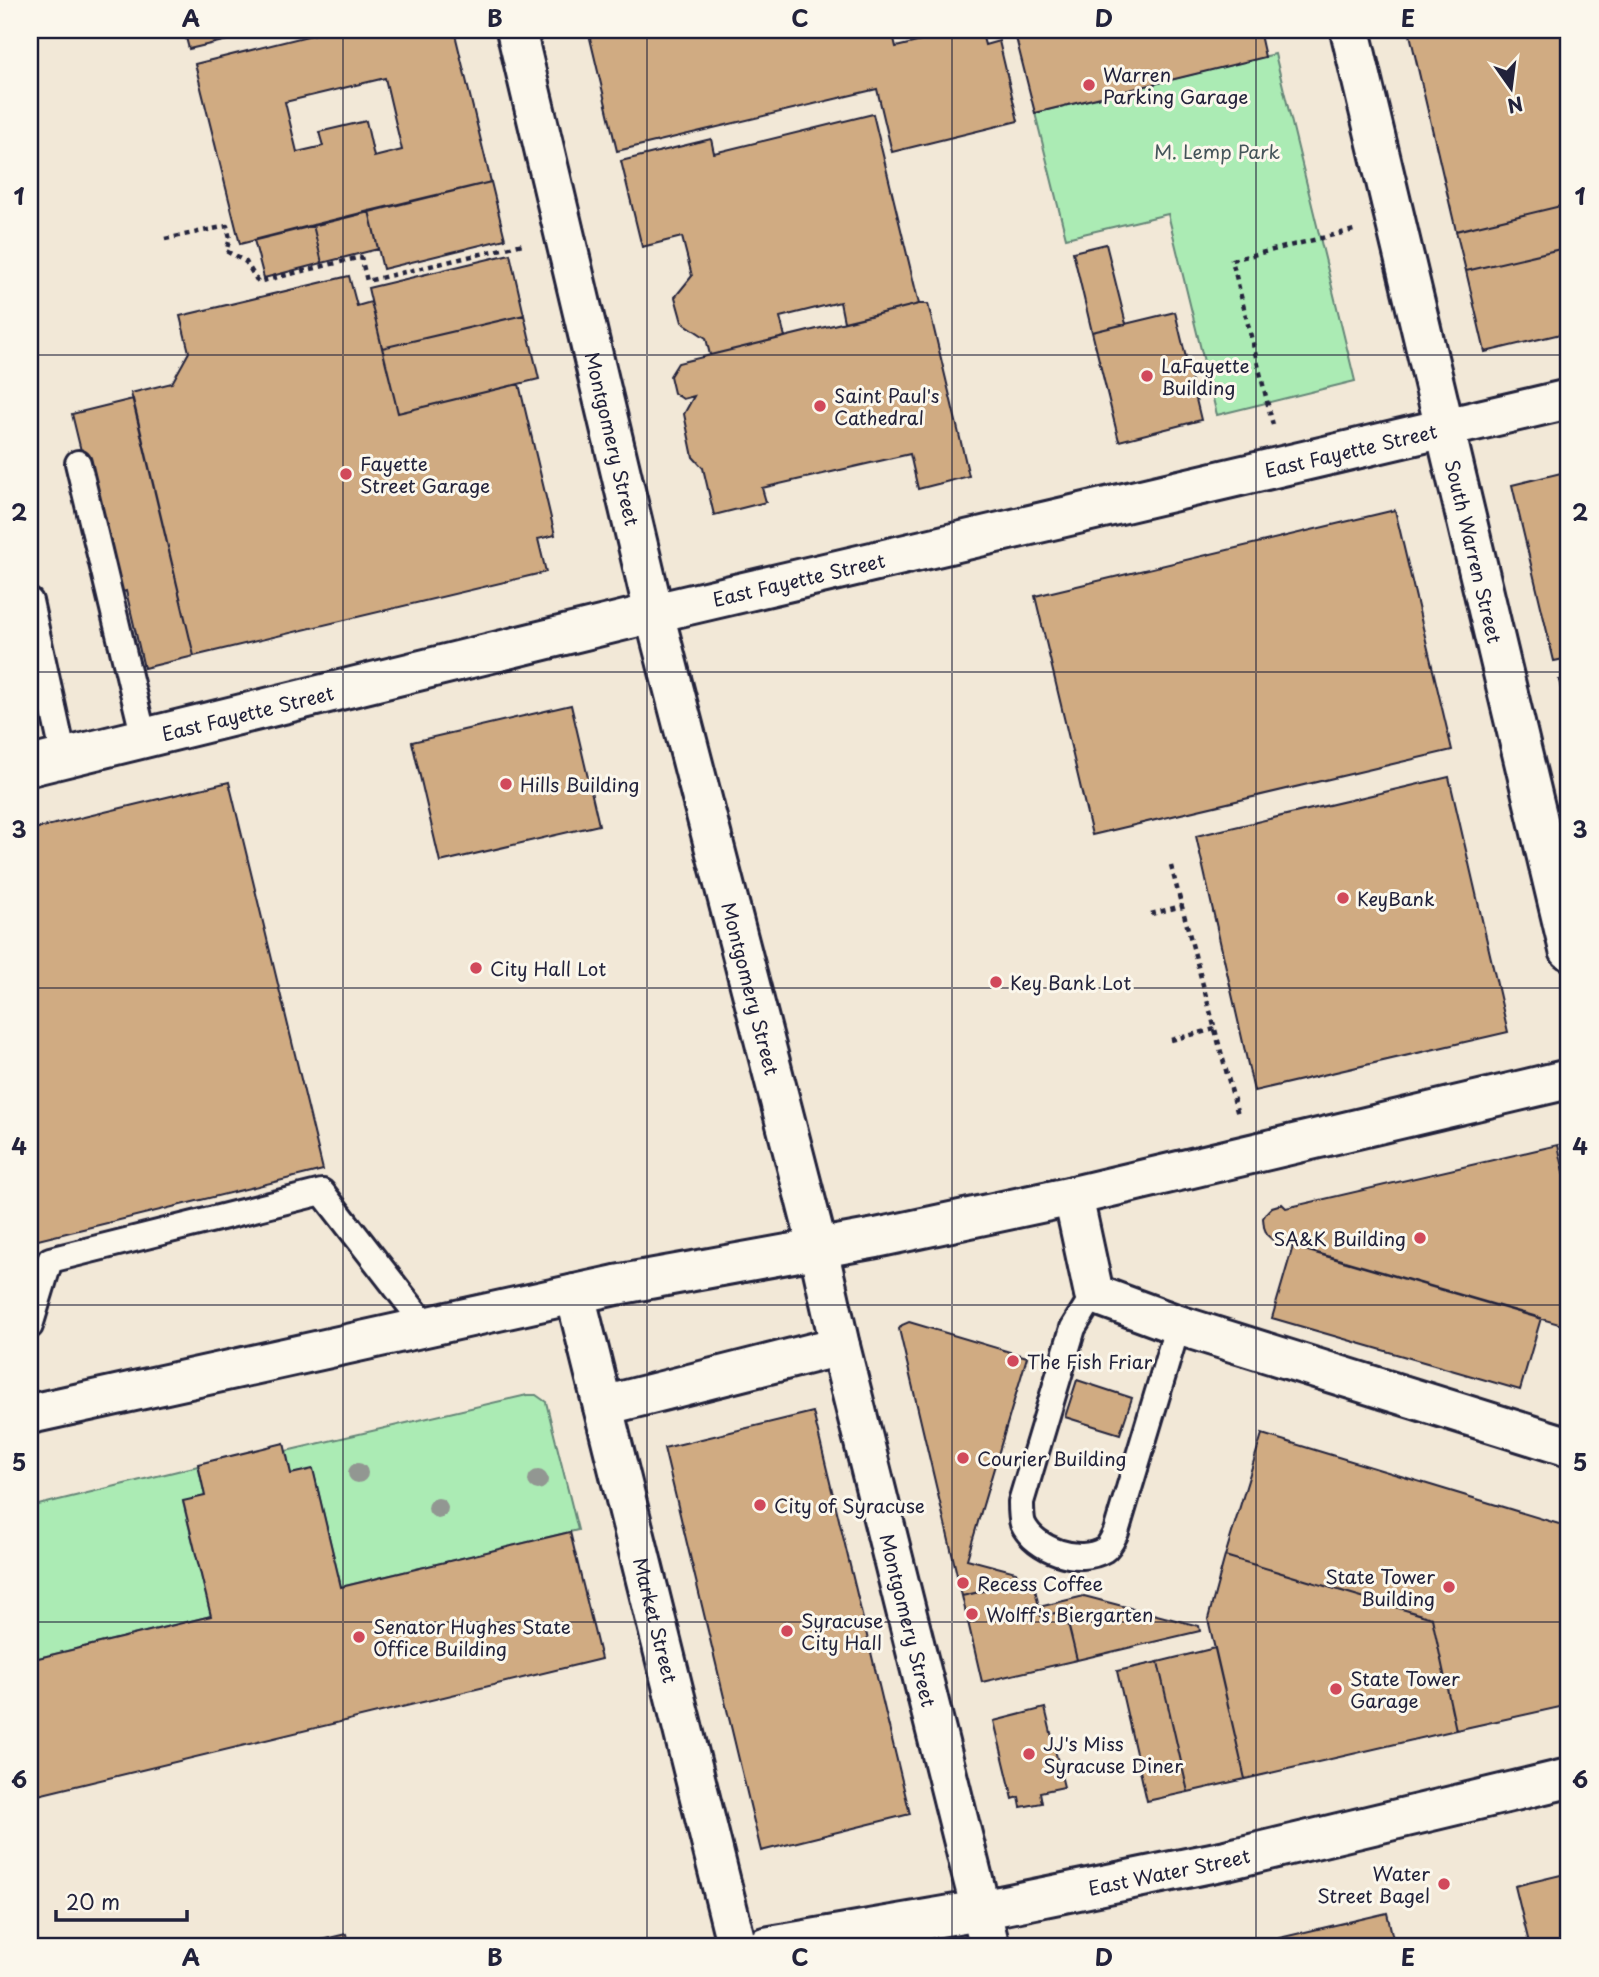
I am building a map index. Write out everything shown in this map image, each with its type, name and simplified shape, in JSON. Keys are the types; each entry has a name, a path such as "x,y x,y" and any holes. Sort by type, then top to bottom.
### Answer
{"street":[{"name":"Montgomery Street","path":"516,30 654,613 818,1248 990,1947"},
{"name":"South Warren Street","path":"1350,30 1569,950"},
{"name":"East Fayette Street","path":"47,762 654,613 1569,400"},
{"path":"30,1414 575,1294 876,1238 1073,1196 1569,1079"},
{"path":"1073,1196 1094,1294 1178,1325 1569,1447"},
{"name":"Market Street","path":"575,1294 737,1947"},
{"path":"603,1406 840,1346"},
{"name":"East Water Street","path":"765,1947 980,1910 1226,1860 1569,1778"}],"lane":[{"path":"78,463 144,738"},
{"path":"30,601 47,762"},
{"path":"30,1326 50,1260 322,1192 426,1326"},
{"path":"1094,1294 1073,1328 1021,1502 1022,1522 1035,1541 1046,1548 1072,1555 1093,1555 1107,1548 1116,1532 1178,1325"}],"path":[{"path":"1283,466 1232,260 1396,220"},
{"path":"165,239 227,226 230,239 226,251 246,261 258,282 361,257 366,281 565,234"},
{"path":"1171,866 1248,1153"},
{"path":"1150,914 1182,906"},
{"path":"1171,1040 1215,1029"}],"green space":[{"name":"M. Lemp Park","path":"1275,54 1355,381 1217,415 1168,214 1066,238 1035,113"},
{"path":"536,1395 546,1402 578,1530 341,1587 313,1470 291,1474 286,1451"},
{"path":"198,1466 205,1496 183,1502 211,1616 30,1660 30,1507"}],"building":[{"path":"184,30 270,30 189,49"},
{"path":"332,30 454,30 491,182 240,244 195,64","holes":["385,78 402,150 374,157 366,121 319,132 323,146 297,152 285,102"]},
{"path":"588,30 892,30 896,47 934,38 932,30 981,30 985,45 999,41 1018,121 892,152 877,89 617,151"},
{"name":"Warren Parking Garage","path":"1014,30 1259,30 1265,57 1035,113"},
{"path":"1409,30 1569,30 1569,204 1456,231"},
{"path":"873,114 919,304 844,322 840,302 780,317 785,337 710,355 706,338 682,322 675,297 692,276 682,237 642,247 621,161 711,139 714,153"},
{"path":"491,182 505,239 383,269 369,211"},
{"path":"1569,204 1569,247 1466,271 1456,231"},
{"path":"369,211 378,249 322,263 313,225"},
{"path":"313,225 322,263 264,278 254,240"},
{"path":"1106,244 1126,324 1092,332 1073,252"},
{"path":"1569,247 1569,332 1485,352 1466,271"},
{"path":"510,254 524,315 382,348 368,288"},
{"name":"Fayette Street Garage","path":"349,276 357,306 371,302 398,413 519,384 555,535 538,539 546,572 194,656 131,393 172,383 189,352 180,316"},
{"name":"Saint Paul's Cathedral","path":"928,304 969,476 918,489 910,454 762,488 766,502 714,515 703,468 693,457 684,414 694,396 683,399 674,393 670,376 678,363"},
{"name":"LaFayette Building","path":"1175,312 1201,420 1119,441 1092,332"},
{"path":"524,315 539,379 398,413 382,348"},
{"path":"133,399 194,656 144,668 126,591 116,594 72,414"},
{"path":"1569,471 1569,658 1554,661 1512,485"},
{"path":"1395,510 1452,750 1092,835 1035,596"},
{"path":"1569,678 1569,724 1559,680"},
{"name":"Hills Building","path":"571,705 599,825 440,862 412,742"},
{"name":"KeyBank","path":"1449,777 1508,1032 1254,1091 1196,836"},
{"path":"229,782 323,1170 30,1242 30,830"},
{"name":"SA&K Building","path":"1558,1145 1569,1194 1569,1327 1274,1241 1267,1235 1264,1227 1263,1218 1267,1212 1282,1204 1286,1208"},
{"path":"1293,1246 1541,1318 1520,1390 1272,1318"},
{"name":"Courier Building","path":"909,1322 1027,1357 967,1559 1016,1572 1020,1582 962,1596 899,1329"},
{"path":"1077,1380 1132,1398 1120,1434 1065,1417"},
{"name":"Syracuse City Hall","path":"813,1412 910,1814 761,1851 664,1448"},
{"name":"State Tower Building","path":"1262,1434 1569,1527 1569,1705 1456,1730 1432,1618 1225,1556"},
{"name":"Senator Hughes State Office Building","path":"284,1443 291,1474 313,1469 341,1587 570,1532 601,1659 30,1797 30,1660 211,1616 183,1501 205,1496 198,1464"},
{"name":"State Tower Garage","path":"1225,1556 1432,1618 1456,1730 1245,1779 1208,1619"},
{"path":"1033,1580 1041,1616 1065,1611 1077,1660 982,1682 962,1596"},
{"path":"1084,1596 1199,1626 1200,1631 1077,1660 1065,1611 1041,1616 1039,1607"},
{"path":"1215,1648 1245,1779 1188,1792 1158,1662"},
{"path":"1158,1662 1188,1792 1147,1801 1117,1671"},
{"name":"JJ's Miss Syracuse Diner","path":"1045,1708 1064,1787 1040,1792 1042,1803 1021,1807 1019,1797 1013,1799 994,1721"},
{"path":"1569,1873 1569,1947 1530,1947 1515,1886"},
{"path":"1387,1913 1395,1947 1240,1947"},
{"path":"346,1934 349,1947 323,1947 321,1940"}],"place":[{"name":"Warren Parking Garage","path":"1089,85"},
{"name":"LaFayette Building","path":"1147,376"},
{"name":"Saint Paul's Cathedral","path":"820,406"},
{"name":"Fayette Street Garage","path":"346,474"},
{"name":"Hills Building","path":"506,784"},
{"name":"KeyBank","path":"1343,898"},
{"name":"City Hall Lot","path":"476,968"},
{"name":"Key Bank Lot","path":"996,982"},
{"name":"SA&K Building","path":"1420,1238"},
{"name":"The Fish Friar","path":"1013,1361"},
{"name":"Courier Building","path":"963,1458"},
{"name":"City of Syracuse","path":"760,1505"},
{"name":"Recess Coffee","path":"963,1583"},
{"name":"State Tower Building","path":"1449,1587"},
{"name":"Wolff's Biergarten","path":"972,1614"},
{"name":"Syracuse City Hall","path":"787,1631"},
{"name":"Senator Hughes State Office Building","path":"359,1637"},
{"name":"State Tower Garage","path":"1336,1689"},
{"name":"JJ's Miss Syracuse Diner","path":"1029,1754"},
{"name":"Water Street Bagel","path":"1444,1884"}]}
